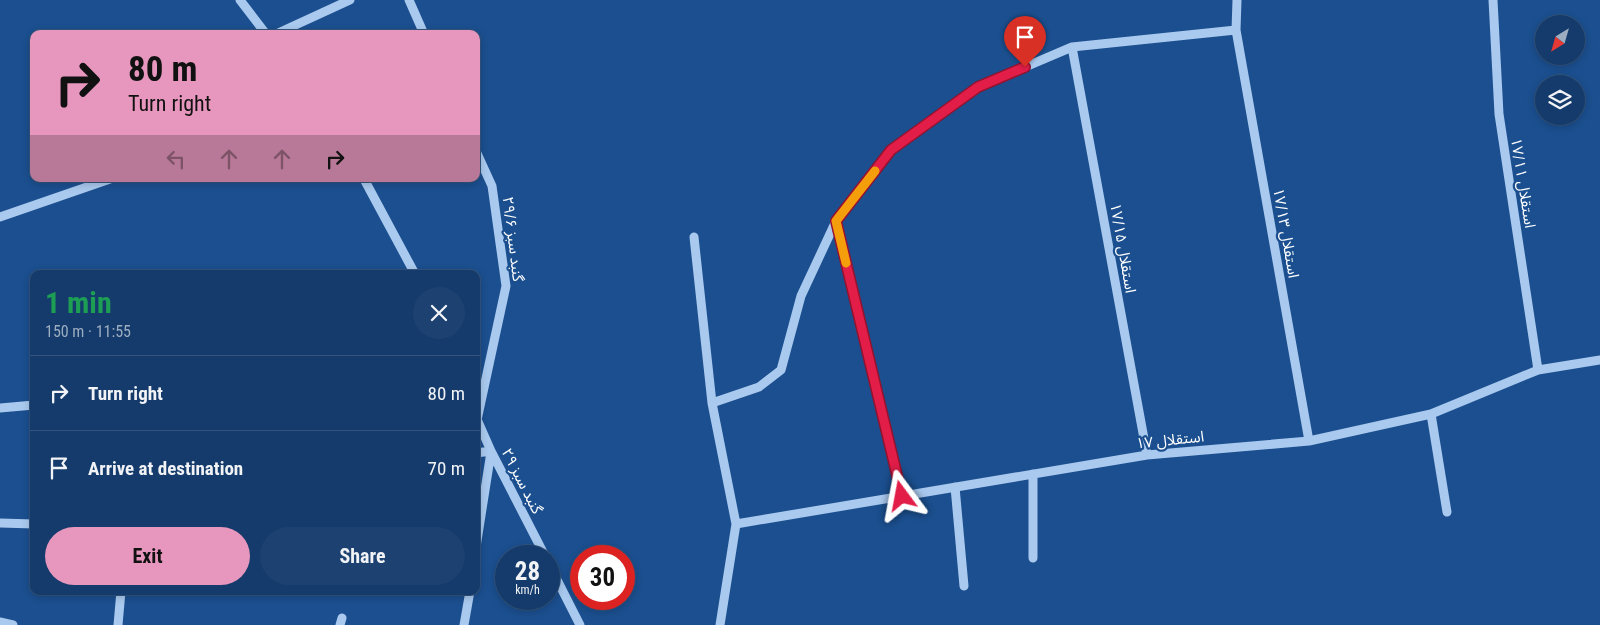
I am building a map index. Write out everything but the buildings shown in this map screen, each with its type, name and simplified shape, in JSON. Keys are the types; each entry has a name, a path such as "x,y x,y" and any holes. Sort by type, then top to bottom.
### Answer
{"street":[{"path":"240,0 263,30"},
{"path":"285,30 350,0"},
{"path":"409,0 422,30"},
{"name":"استقلال ۱۷/۱۳","path":"1236,0 1236,30 1309,441"},
{"name":"استقلال ۱۷/۱۱","path":"1493,0 1499,114 1538,370"},
{"path":"712,403 760,387 781,370 801,296 836,221 891,150 978,87 1072,46 1236,30"},
{"name":"استقلال ۱۷/۱۵","path":"1072,46 1147,455"},
{"name":"گنبد سبز ۲۹/۶","path":"480,160 492,186 506,286 480,404"},
{"path":"0,217 101,182"},
{"path":"366,182 413,270"},
{"path":"836,221 902,496"},
{"path":"694,237 712,403 736,524 720,625"},
{"name":"استقلال ۱۷","path":"736,524 1147,455 1309,441 1432,414 1538,370 1600,360"},
{"path":"0,408 30,405"},
{"path":"1432,414 1446,512"},
{"name":"گنبد سبز ۲۹","path":"480,425 491,451 539,545"},
{"path":"480,452 491,451 480,521"},
{"path":"1033,474 1033,558"},
{"path":"955,487 964,586"},
{"path":"0,523 30,524"},
{"path":"560,586 580,625"},
{"path":"118,625 121,595"},
{"path":"464,625 469,595"},
{"path":"0,622 13,625"}],"slow traffic":[{"path":"846,263 836,221 875,171"}],"route":[{"path":"902,496 836,221 891,150 978,87 1025,67"}]}
